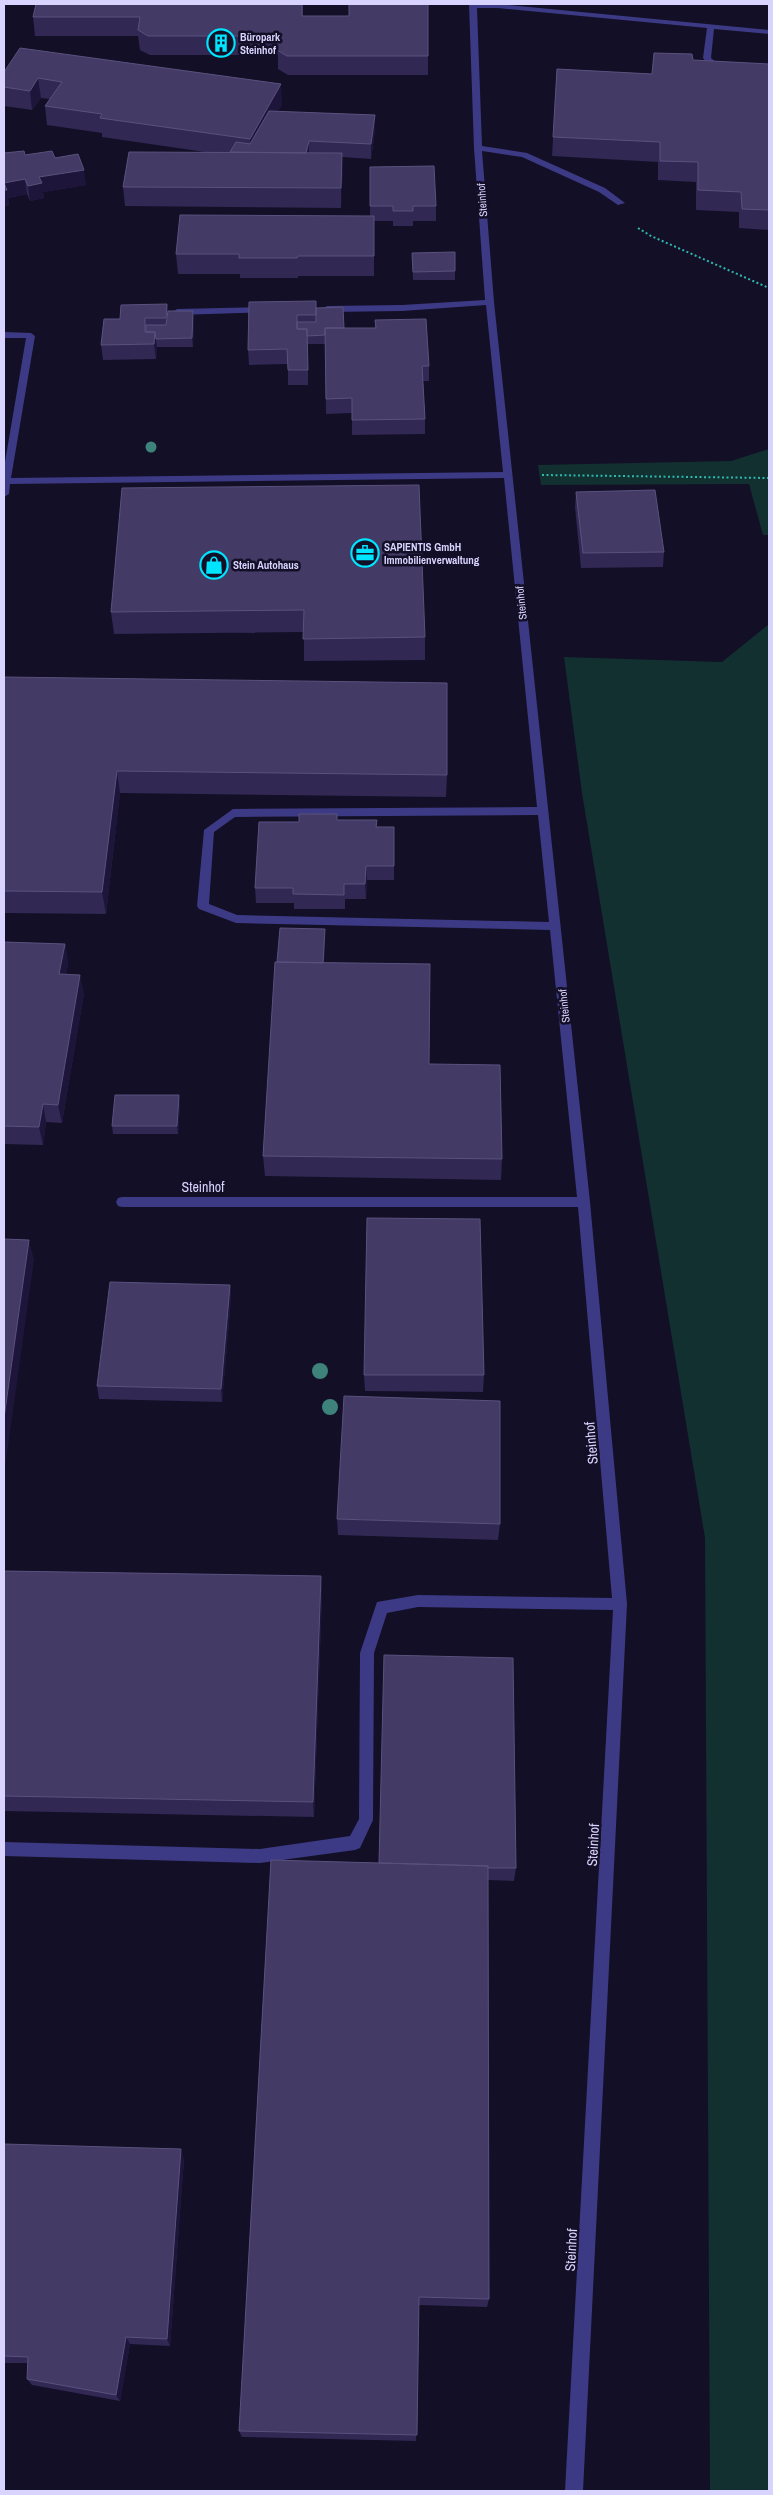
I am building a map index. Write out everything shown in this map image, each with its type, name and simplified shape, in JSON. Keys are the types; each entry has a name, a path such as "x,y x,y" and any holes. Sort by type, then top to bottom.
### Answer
{"street":[{"path":"473,5 769,32"},
{"name":"Steinhof","path":"473,5 478,148 490,302 584,1202 620,1604 574,2491"},
{"path":"711,26 708,58 715,66 734,72"},
{"path":"478,148 524,155 602,190 621,203"},
{"path":"314,310 402,308 490,302"},
{"path":"168,312 275,310"},
{"path":"4,335 31,336 4,494"},
{"path":"6,481 507,475"},
{"path":"543,811 233,813 209,830 203,906 236,919 555,926"},
{"name":"Steinhof","path":"122,1202 584,1202"},
{"path":"4,1849 260,1856 355,1843 366,1820 367,1653 382,1607 418,1601 620,1604"}],"path":[{"path":"621,203 631,224 651,236 769,288"},
{"path":"507,475 769,478"}],"green space":[{"path":"769,449 769,535 763,535 749,484 541,485 538,465 731,461"},
{"path":"769,624 769,2491 710,2491 705,1538 582,793 564,657 722,662"}],"building":[{"path":"36,4 302,4 302,16 349,16 349,4 428,4 428,56 287,56 277,50 278,36 148,36 138,30 140,17 33,17"},
{"path":"20,48 281,84 250,139 100,118 102,114 45,106 62,82 38,78 30,91 4,87 4,72"},
{"path":"654,53 692,54 693,60 769,64 769,210 742,209 741,192 698,190 698,162 660,161 660,142 553,137 557,69 652,74"},
{"path":"269,111 375,115 371,144 309,141 306,153 230,152 236,142 250,144"},
{"path":"24,151 25,155 52,151 55,158 78,154 84,170 39,177 42,183 28,186 25,179 4,183 4,153"},
{"path":"129,152 342,153 341,188 123,187"},
{"path":"434,166 436,206 413,206 413,211 393,211 393,206 370,206 370,167"},
{"path":"180,215 374,216 374,256 239,258 239,254 176,254"},
{"path":"455,252 455,271 413,272 412,253"},
{"path":"316,301 316,315 297,315 297,329 307,329 308,370 288,370 287,349 248,350 249,302"},
{"path":"167,304 166,318 145,318 145,332 155,332 154,344 101,345 104,319 120,319 121,305"},
{"path":"343,307 344,328 325,328 325,335 307,336 307,329 297,329 297,322 316,322 316,308"},
{"path":"168,311 193,311 192,338 156,339 155,332 146,332 146,325 166,325"},
{"path":"426,319 429,366 422,366 425,419 352,420 352,398 326,399 325,328 376,328 375,320"},
{"path":"419,485 425,637 303,639 304,610 111,612 122,488"},
{"path":"655,490 664,552 583,553 576,492"},
{"path":"4,677 447,683 447,775 117,771 102,892 4,891"},
{"path":"299,814 337,814 337,820 377,820 376,827 394,827 394,866 366,866 365,884 344,884 344,895 293,894 293,888 255,888 259,822 299,822"},
{"path":"280,928 325,929 323,963 277,962"},
{"path":"4,942 65,944 59,974 80,975 58,1105 43,1104 39,1127 4,1126"},
{"path":"275,962 430,964 429,1064 500,1065 502,1159 263,1156"},
{"path":"115,1095 179,1095 177,1126 112,1126"},
{"path":"367,1218 480,1219 484,1375 364,1375"},
{"path":"4,1239 29,1240 4,1418"},
{"path":"110,1282 230,1285 221,1389 97,1386"},
{"path":"344,1396 500,1401 500,1524 337,1519"},
{"path":"4,1571 321,1576 313,1802 4,1796"},
{"path":"384,1655 513,1658 516,1868 379,1863"},
{"path":"271,1860 488,1866 489,2299 419,2297 417,2435 239,2431"},
{"path":"4,2144 181,2149 167,2339 126,2337 116,2395 27,2379 28,2357 4,2356"}],"place":[{"name":"Büropark Steinhof","path":"221,43"},
{"name":"SAPIENTIS GmbH Immobilienverwaltung","path":"365,553"},
{"name":"Stein Autohaus","path":"214,565"}]}
